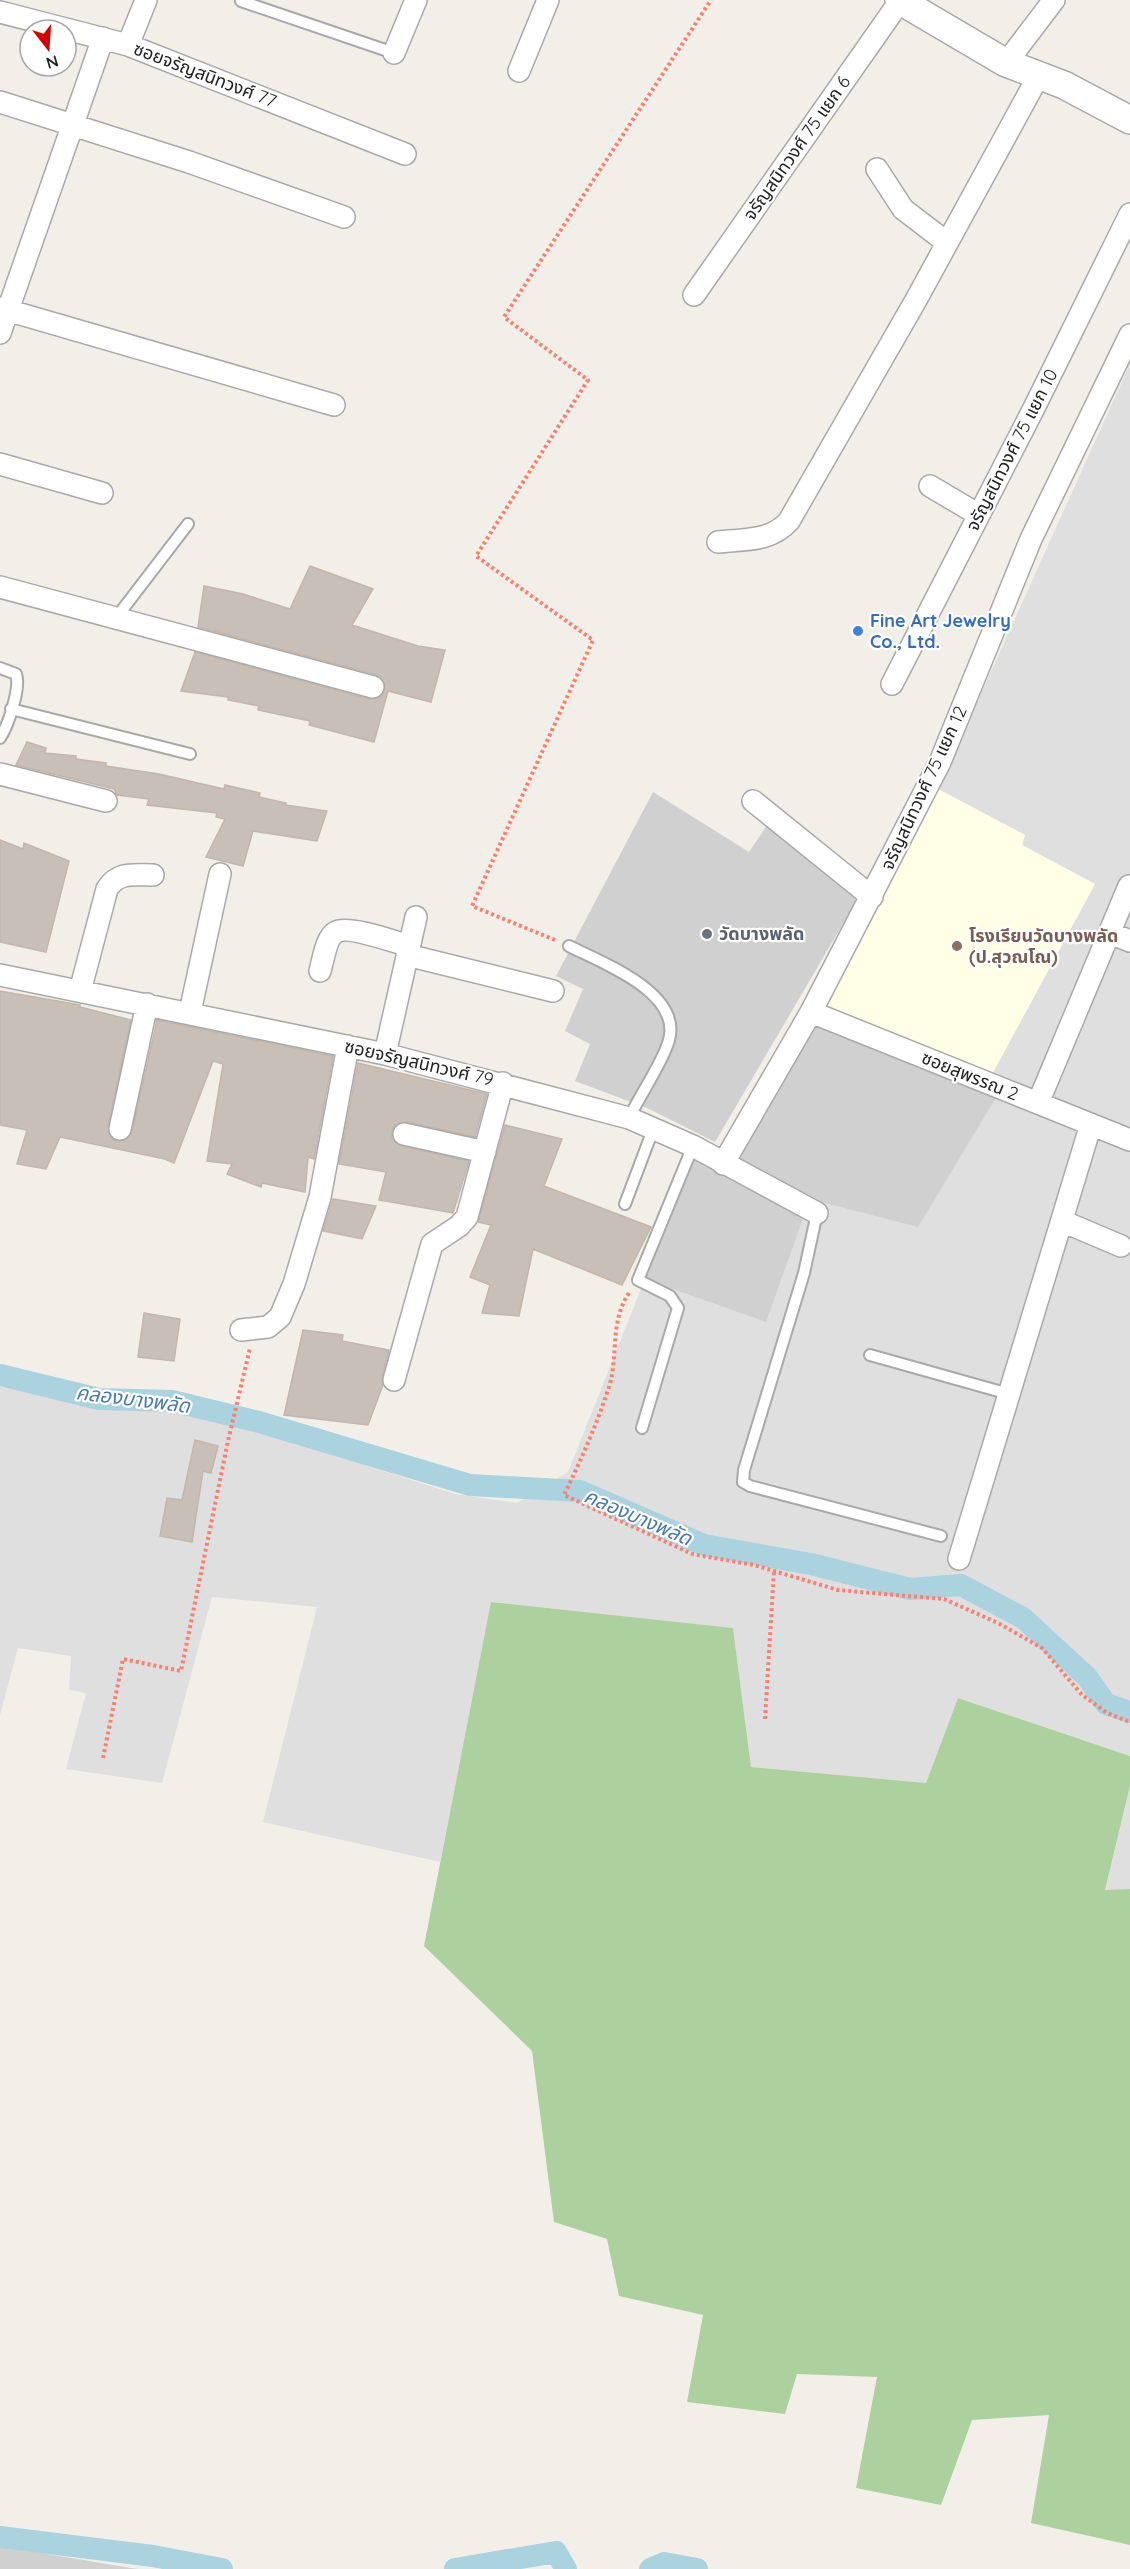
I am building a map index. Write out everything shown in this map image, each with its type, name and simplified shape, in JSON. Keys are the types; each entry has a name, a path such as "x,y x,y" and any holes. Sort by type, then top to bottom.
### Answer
{"street":[{"path":"128,45 146,0"},
{"path":"394,53 416,0"},
{"path":"519,71 548,0"},
{"path":"900,0 1006,63 1064,85 1130,120"},
{"name":"จรัญสนิทวงศ์ 75 แยก 6","path":"694,295 900,0"},
{"path":"1006,63 1054,0"},
{"name":"ซอยจรัญสนิทวงศ์ 77","path":"0,12 128,45 405,154"},
{"path":"0,333 4,309 74,123 103,38"},
{"path":"718,542 765,536 778,532 789,521 916,300 1039,75"},
{"path":"0,102 74,123 344,217"},
{"path":"877,169 903,209 946,242"},
{"name":"จรัญสนิทวงศ์ 75 แยก 10","path":"892,684 980,515 1130,214"},
{"path":"4,309 334,405"},
{"name":"จรัญสนิทวงศ์ 75 แยก 12","path":"723,1164 811,1012 872,897 926,784 940,762 1031,539 1130,335"},
{"path":"0,464 102,493"},
{"path":"930,486 980,515"},
{"path":"0,587 374,687"},
{"path":"0,774 105,801"},
{"path":"753,801 872,897"},
{"path":"80,991 107,889 112,881 125,874 153,875"},
{"path":"190,1012 220,874"},
{"path":"1038,1103 1120,937 1129,886"},
{"path":"385,1054 416,917"},
{"path":"320,971 330,938 336,932 347,929 408,950 553,991"},
{"name":"ซอยจรัญสนิทวงศ์ 79","path":"0,975 190,1012 385,1054 629,1118 693,1146 817,1213"},
{"path":"120,1129 147,1004"},
{"name":"ซอยสุพรรณ 2","path":"811,1012 1130,1140"},
{"path":"247,1330 268,1327 280,1317 294,1284 320,1197 348,1046"},
{"path":"394,1380 432,1244 459,1226 467,1216 502,1083"},
{"path":"959,1559 1091,1124"},
{"path":"404,1134 485,1152"},
{"path":"1062,1221 1121,1246"}],"lane":[{"path":"241,1 394,53"},
{"path":"116,618 188,524"},
{"path":"0,668 16,674 18,680 11,709 0,738"},
{"path":"11,709 190,754"},
{"path":"569,946 644,986 663,1004 670,1022 669,1039 629,1118"},
{"path":"625,1204 654,1127"},
{"path":"642,1428 678,1308 670,1296 638,1280 693,1146"},
{"path":"817,1213 804,1273 744,1470 743,1482 750,1486 941,1536"},
{"path":"870,1354 1010,1394"}],"path":[{"path":"569,946 472,906 593,640 476,556 588,380 504,317 711,0"},
{"path":"638,1280 625,1299 615,1327 616,1345 610,1385 564,1495 692,1554 774,1571 838,1590 944,1599 998,1623 1041,1648 1082,1695 1107,1713 1130,1722"},
{"path":"103,1758 123,1659 181,1671 228,1441 240,1399 247,1330"},
{"path":"765,1719 774,1571"}],"shaded area":[{"path":"1130,364 1130,1756 958,1698 926,1783 751,1767 733,1628 492,1602 440,1862 263,1822 317,1607 212,1597 162,1783 66,1769 86,1693 69,1690 71,1656 18,1648 0,1715 0,1387 219,1418 455,1494 517,1503 568,1472 645,1279 810,1199 990,1078 1095,884 1022,845 1025,835 938,789"},
{"name":"โรงเรียนวัดบางพลัด (ป.สุวณโณ)","path":"938,789 1025,835 1022,845 1095,884 990,1078 819,1008"},
{"name":"วัดบางพลัด","path":"653,792 749,852 768,824 861,893 715,1142 647,1108 575,1081 590,1044 565,1031 583,989 556,976"},
{"path":"816,1025 997,1096 918,1227 810,1199 766,1322 645,1279 692,1159 725,1173"},
{"path":"1130,1786 1130,1889 1105,1891"},
{"path":"0,2546 131,2568 139,2569 0,2569"}],"green space":[{"path":"491,1602 733,1628 751,1767 926,1783 958,1698 1130,1756 1130,1786 1105,1890 1130,1889 1130,2545 1031,2523 1049,2415 972,2420 941,2505 856,2488 877,2377 797,2374 785,2414 687,2402 703,2315 619,2296 607,2239 554,2222 532,2051 424,1946"}],"building":[{"path":"310,566 373,589 352,625 418,646 445,650 431,702 388,691 374,742 309,725 310,721 258,710 259,706 228,700 228,697 181,691 195,652 370,699 382,696 385,684 376,675 198,627 204,586 243,594 290,609"},
{"path":"27,742 46,748 45,753 76,756 76,759 106,763 106,766 159,774 224,789 225,785 260,793 259,797 286,803 286,805 327,811 317,841 253,831 243,866 206,857 225,819 216,817 217,813 147,805 149,799 117,795 114,789 16,765"},
{"path":"0,840 23,849 24,843 69,861 46,952 0,942"},
{"path":"0,991 80,1005 80,1007 131,1020 108,1126 111,1138 118,1142 129,1138 132,1132 157,1020 333,1056 314,1159 308,1157 305,1192 262,1183 261,1187 227,1174 232,1164 207,1161 223,1064 213,1061 174,1163 165,1159 60,1137 46,1169 17,1164 27,1130 0,1125"},
{"path":"358,1063 487,1094 475,1137 406,1122 395,1125 392,1131 392,1138 401,1146 469,1161 453,1213 379,1200 386,1172 339,1164"},
{"path":"505,1125 562,1139 544,1186 651,1227 622,1285 533,1249 519,1316 482,1313 490,1285 470,1277 491,1225 478,1222"},
{"path":"333,1199 376,1206 362,1239 323,1231"},
{"path":"144,1313 180,1319 174,1361 138,1357"},
{"path":"303,1330 343,1335 342,1341 389,1350 382,1377 383,1385 368,1425 284,1415"},
{"path":"195,1440 218,1446 211,1473 203,1471 192,1542 160,1536 167,1498 182,1500"}],"waterway":[{"name":"คลองบางพลัด","path":"0,1375 99,1399 172,1401 259,1422 470,1485 580,1491 704,1545 811,1564 910,1589 961,1585 1023,1618 1087,1677 1106,1704 1130,1712"},
{"path":"0,2537 153,2556 222,2569"},
{"path":"455,2569 556,2552 566,2569"},
{"path":"650,2569 664,2563 697,2569"}],"place":[{"name":"Fine Art Jewelry Co., Ltd.","path":"858,631"},
{"name":"วัดบางพลัด","path":"707,934"},
{"name":"โรงเรียนวัดบางพลัด (ป.สุวณโณ)","path":"957,946"}]}
